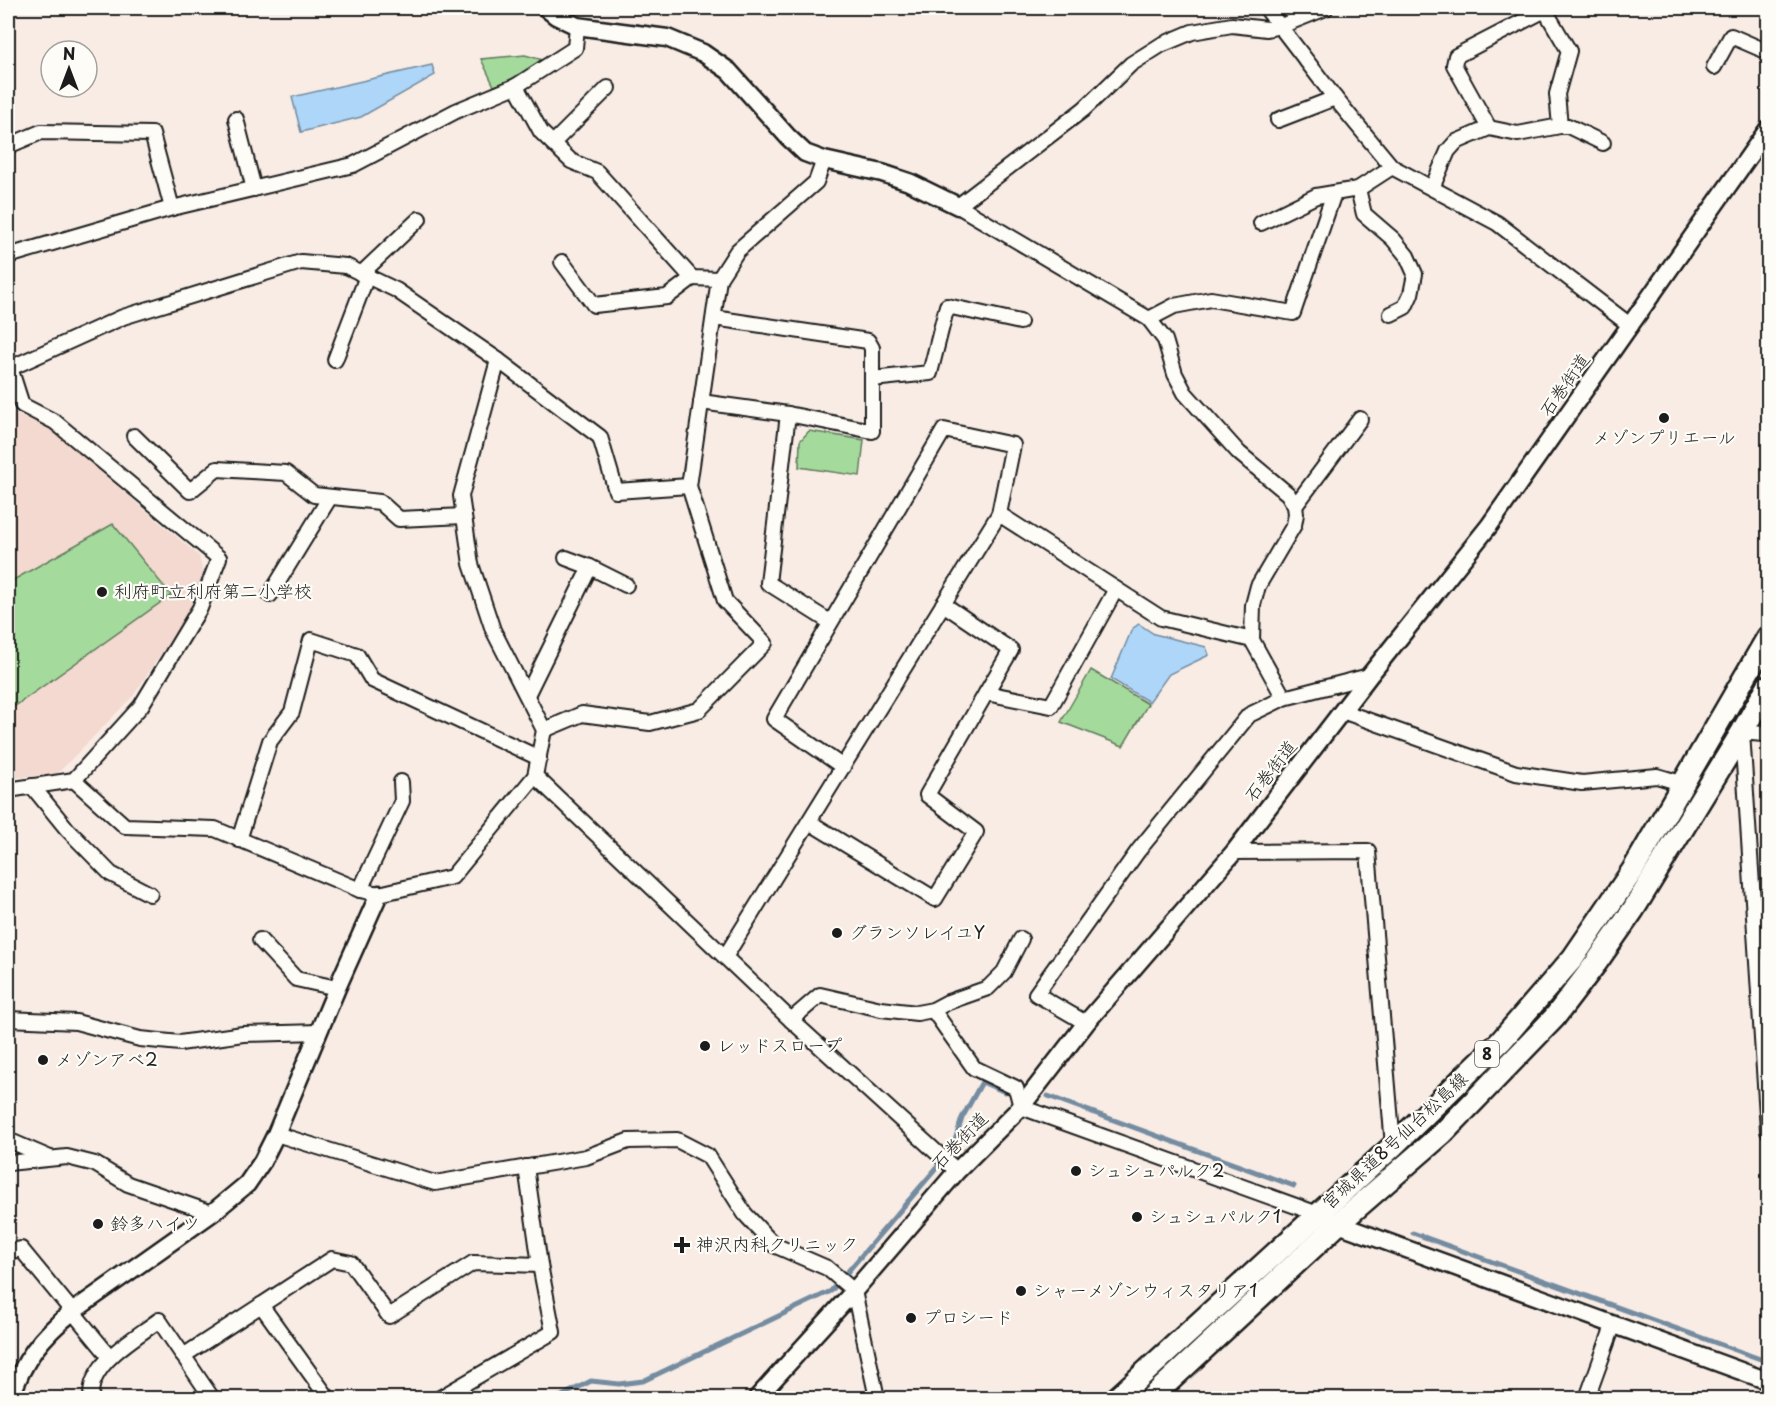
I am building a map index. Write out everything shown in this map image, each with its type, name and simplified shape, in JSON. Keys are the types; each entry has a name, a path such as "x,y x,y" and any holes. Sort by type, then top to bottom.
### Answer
{"main road":[{"name":"宮城県道8号仙台松島線","path":"1117,1398 1393,1146 1501,1041 1573,958 1633,870 1768,637"},
{"name":"宮城県道8号仙台松島線","path":"1151,1398 1338,1224 1443,1133 1554,1018 1633,910 1768,686"}],"street":[{"path":"546,8 556,16 577,26 667,38 703,53 729,71 788,137 806,153 824,160 882,173 909,182 958,206 1149,319 1165,340 1175,374 1185,393 1239,453 1288,494 1295,506 1294,525 1258,586 1253,605 1252,640 1284,698"},
{"path":"1266,8 1335,98 1392,166 1497,223 1631,326"},
{"path":"958,206 1084,109 1131,64 1161,45 1192,32 1232,25 1267,29 1281,26 1326,8"},
{"path":"1489,128 1454,65 1456,56 1545,10 1569,51 1557,94 1560,126"},
{"path":"8,256 172,208 353,165 456,111 516,86 575,48 577,26"},
{"path":"1713,67 1731,36 1768,52"},
{"path":"516,86 541,132 571,161 597,172 692,278"},
{"path":"553,143 608,88"},
{"path":"1278,120 1335,98"},
{"path":"236,119 254,189"},
{"path":"1432,188 1448,151 1456,142 1489,128 1518,134 1568,126 1603,144"},
{"name":"石巻街道","path":"757,1398 955,1169 1022,1107 1086,1023 1234,852 1369,676 1489,526 1768,129"},
{"path":"8,146 41,132 152,134 172,208"},
{"path":"544,730 582,714 651,723 699,710 765,643 725,601 688,486 719,279 737,251 816,182 824,160"},
{"path":"1261,223 1316,196 1358,189 1392,166"},
{"path":"1358,189 1364,214 1394,239 1407,256 1415,274 1411,294 1405,308 1391,314"},
{"path":"1149,319 1174,306 1210,299 1293,313 1334,193"},
{"path":"335,360 364,275 419,219"},
{"path":"8,790 74,780 141,706 200,608 219,558 55,422 22,405 8,366 123,317 300,262 346,266 396,290 498,360 600,437 616,491 688,486"},
{"path":"562,262 594,305 667,297 692,278 719,279"},
{"path":"872,378 930,373 947,306 1020,322"},
{"path":"701,402 788,414 872,431 872,348 868,341 714,318"},
{"path":"74,780 125,826 215,829 360,890 379,894 452,877 535,776 544,730 493,630 471,564 461,496 498,360"},
{"path":"788,414 768,583 830,622"},
{"path":"1295,506 1360,419"},
{"path":"725,957 808,822 843,767 999,514 1013,445 944,430 774,719 843,767"},
{"path":"134,436 190,491 217,469 286,473 314,495 380,502 399,519 464,516"},
{"path":"270,596 330,497"},
{"path":"999,514 1161,618 1252,640"},
{"path":"566,558 626,585"},
{"path":"526,695 590,567"},
{"path":"986,693 1051,706 1116,589"},
{"path":"808,822 935,899 976,832 927,795 1011,650 943,604"},
{"path":"239,840 270,741 292,712 311,640 357,655 372,680 538,758"},
{"path":"1086,1023 1036,994 1138,851 1249,715 1284,698 1369,676"},
{"path":"1342,711 1516,773 1582,783 1657,776 1684,784"},
{"path":"1768,732 1763,734 1742,732 1768,1131"},
{"path":"535,776 791,1020 955,1169"},
{"path":"360,890 402,801 401,782"},
{"path":"32,786 67,829 111,874 150,894"},
{"path":"1234,852 1368,851 1393,1146"},
{"path":"11,1398 27,1359 52,1328 212,1213 247,1184 276,1134 379,894"},
{"path":"791,1020 820,995 881,1010 917,1012 933,1010 948,1002 988,988 1004,972 1021,939"},
{"path":"260,940 296,979 337,988"},
{"path":"933,1010 974,1068 1016,1088 1022,1107 1318,1214 1338,1224 1613,1326 1768,1381"},
{"path":"8,1019 76,1023 141,1039 180,1043 243,1034 319,1032"},
{"path":"276,1134 435,1183 586,1157 627,1141 677,1140 708,1156 745,1215 774,1245 827,1268 852,1289 877,1398"},
{"path":"8,1140 51,1159"},
{"path":"8,1163 67,1157 95,1164 128,1184 212,1213"},
{"path":"440,1398 553,1332 540,1265 526,1167"},
{"path":"8,1252 21,1249 110,1357"},
{"path":"183,1356 332,1259 351,1263 389,1316 473,1263 540,1265"},
{"path":"261,1305 328,1398"},
{"path":"91,1398 92,1382 110,1357 159,1320 212,1398"},
{"path":"1587,1398 1613,1326"}],"shaded area":[{"name":"利府町立利府第二小学校","path":"8,411 48,427 199,556 203,574 189,611 133,696 57,774 8,778"}],"green space":[{"path":"525,55 543,60 544,65 511,81 494,86 481,59"},
{"path":"809,431 864,440 860,476 799,467 800,441"},
{"path":"113,524 171,595 8,711 8,583"},
{"path":"1091,670 1148,704 1123,746 1061,722"}],"water":[{"path":"432,65 435,75 361,117 301,132 292,97"},
{"path":"1139,624 1154,634 1206,647 1209,655 1169,674 1149,702 1111,679 1132,629"}],"waterway":[{"path":"558,1398 591,1381 619,1384 643,1381 831,1291 953,1147 962,1118 982,1082 1005,1092"},
{"path":"1048,1096 1294,1186"},
{"path":"1413,1233 1763,1360"}],"place":[{"name":"メゾンプリエール","path":"1664,418"},
{"name":"利府町立利府第二小学校","path":"102,592"},
{"name":"グランソレイユY","path":"837,933"},
{"name":"レッドスロープ","path":"705,1046"},
{"name":"メゾンアベ2","path":"43,1060"},
{"name":"シュシュパルク2","path":"1076,1171"},
{"name":"シュシュパルク1","path":"1137,1217"},
{"name":"鈴多ハイツ","path":"98,1224"},
{"name":"神沢内科クリニック","path":"682,1245"},
{"name":"シャーメゾンウィスタリア1","path":"1021,1291"},
{"name":"プロシード","path":"911,1318"}]}
